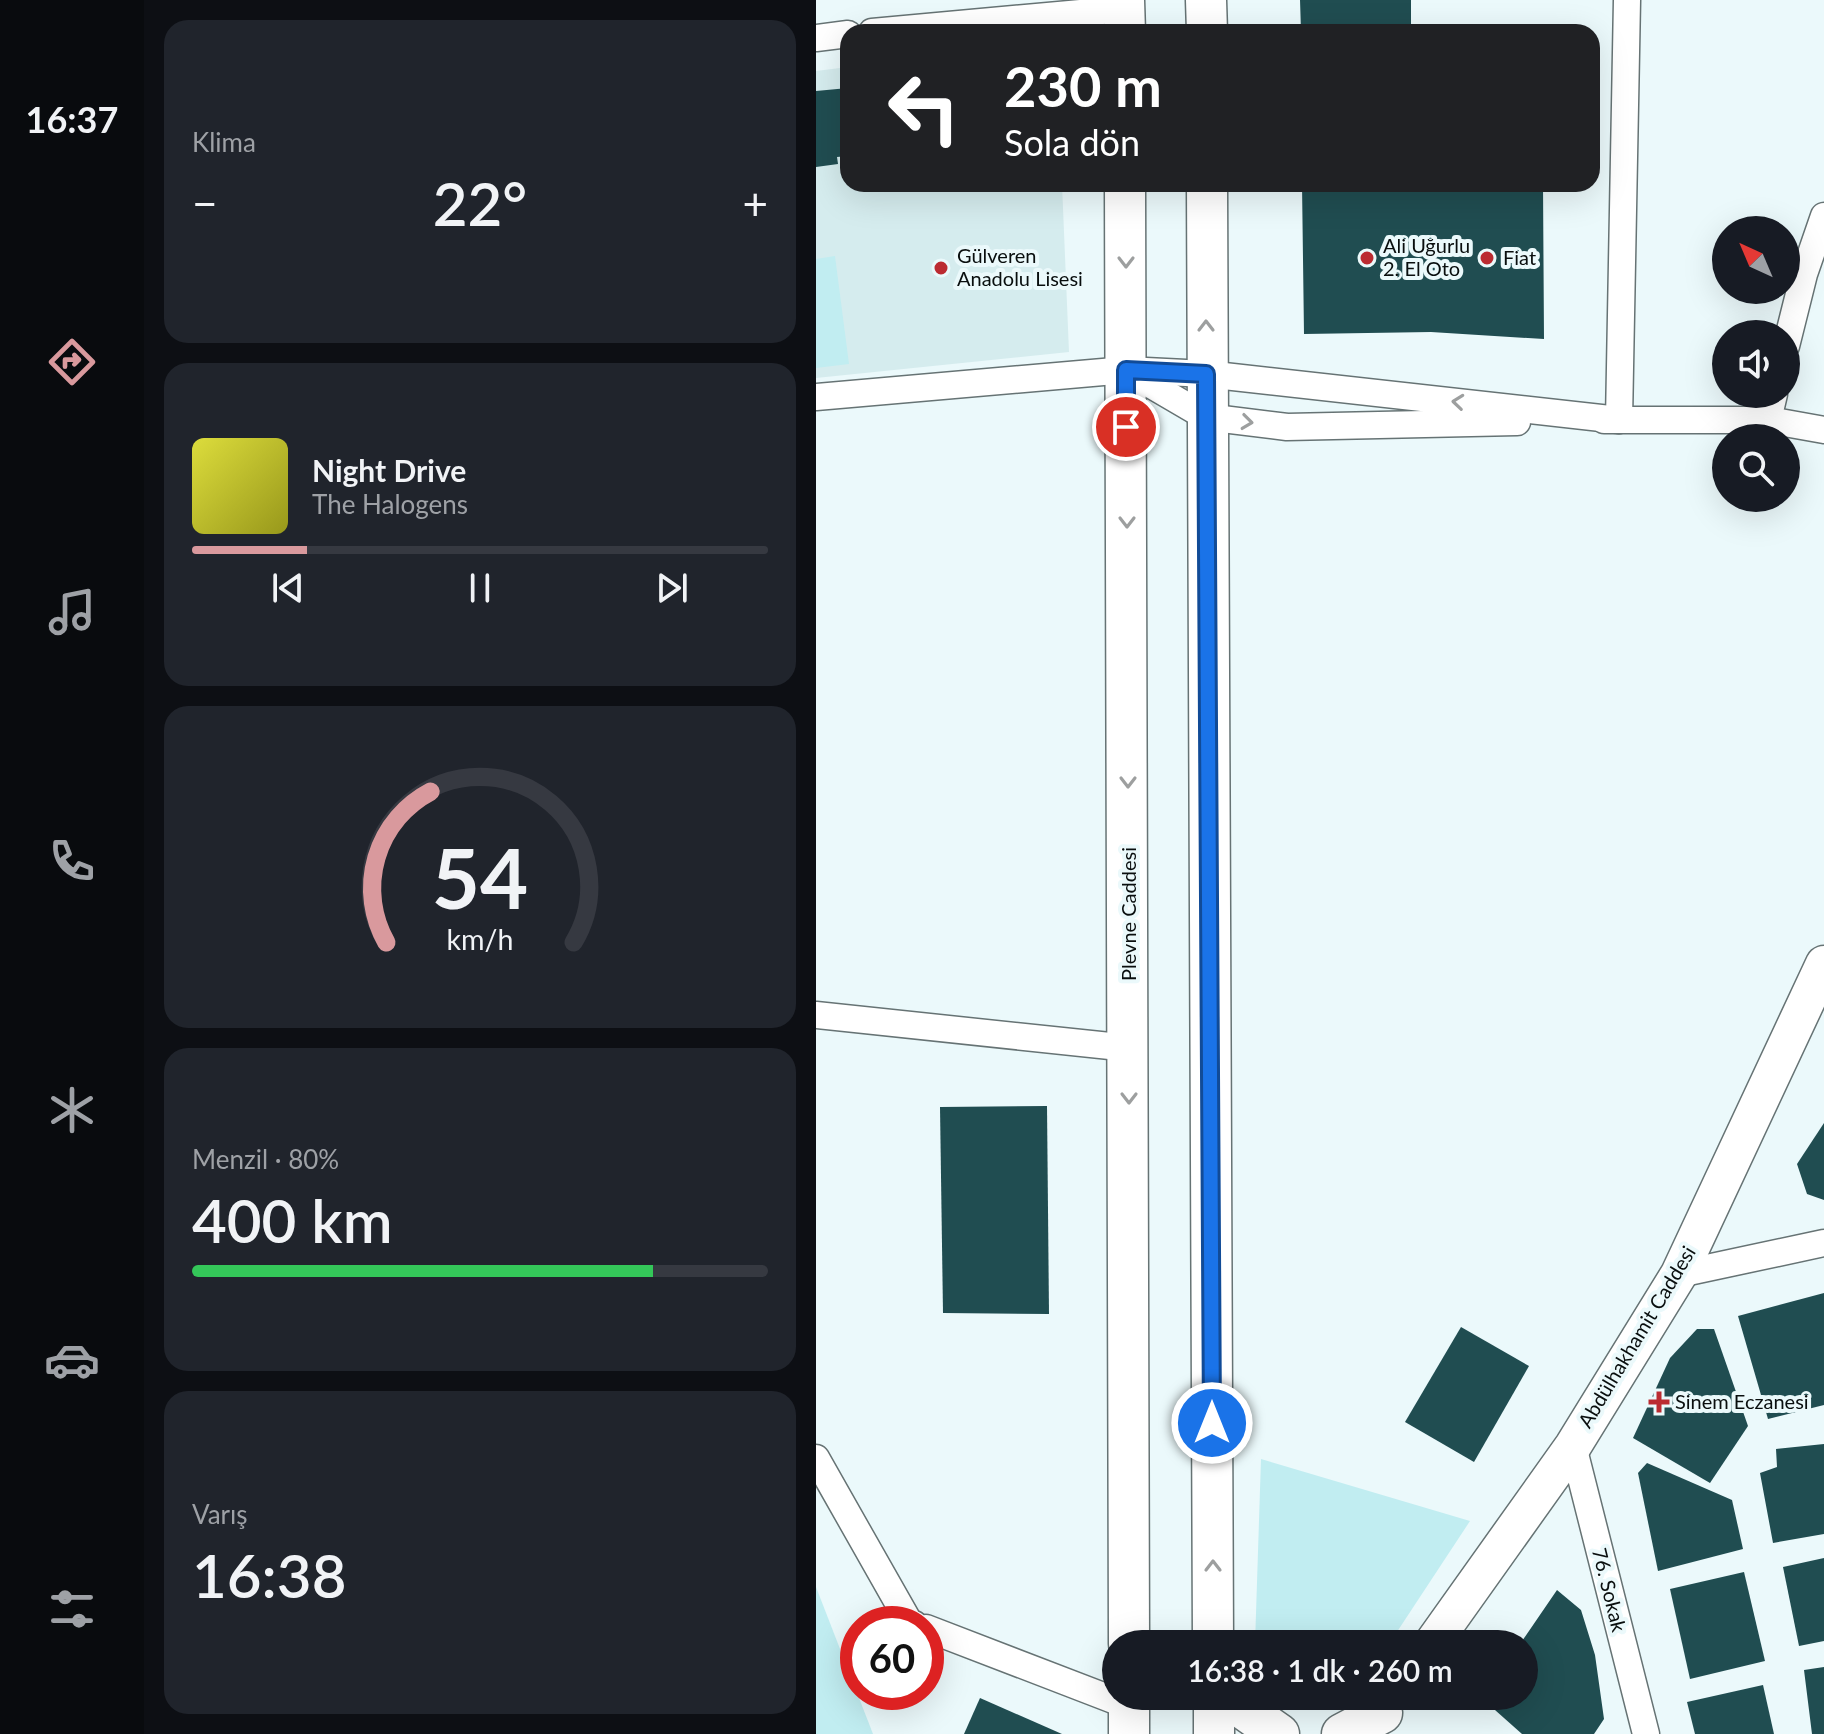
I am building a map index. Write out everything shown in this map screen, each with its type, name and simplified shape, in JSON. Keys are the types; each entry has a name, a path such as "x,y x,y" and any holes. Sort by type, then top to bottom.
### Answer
{"main road":[{"path":"1206,0 1207,24"},
{"name":"Plevne Caddesi","path":"1125,192 1129,1630"},
{"path":"1207,192 1213,1630"},
{"name":"Abdülhakhamit Caddesi","path":"1442,1630 1573,1446 1679,1274 1824,964"},
{"path":"1214,1710 1214,1734"},
{"path":"1245,1710 1279,1734"},
{"path":"1342,1734 1377,1719"}],"street":[{"path":"1619,420 1627,0"},
{"path":"984,24 1124,14"},
{"path":"816,38 840,35"},
{"path":"1792,320 1824,216"},
{"path":"816,397 1126,370 1206,374 1619,420"},
{"path":"1126,370 1206,417 1287,427 1619,420 1759,408"},
{"path":"1773,408 1824,430"},
{"path":"816,1015 1129,1048"},
{"path":"1679,1274 1824,1243"},
{"name":"76. Sokak","path":"1573,1446 1646,1734"},
{"path":"816,1458 900,1606"},
{"path":"944,1635 1129,1712"}],"shaded area":[{"name":"Gülveren Anadolu Lisesi","path":"840,68 840,192 1062,192 1069,352 816,378 816,71"},
{"path":"835,256 849,364 816,368 816,259"},
{"path":"1261,1459 1470,1521 1398,1630 1255,1630"},
{"path":"816,1587 840,1649 840,1710 864,1710 873,1734 816,1734"}],"building":[{"path":"1300,0 1411,0 1411,24 1301,24"},
{"path":"840,89 838,164 816,167 816,91"},
{"path":"1302,192 1543,192 1544,339 1431,332 1304,334"},
{"path":"1047,1106 1049,1314 943,1313 940,1107"},
{"path":"1824,1123 1824,1200 1807,1194 1797,1164"},
{"path":"1824,1293 1824,1405 1768,1419 1738,1316"},
{"path":"1461,1327 1529,1366 1474,1462 1405,1422"},
{"path":"1697,1329 1714,1329 1748,1426 1710,1483 1633,1438 1670,1358"},
{"path":"1824,1444 1824,1534 1773,1543 1760,1473 1777,1467 1776,1449"},
{"path":"1647,1463 1732,1500 1743,1549 1658,1571 1638,1473"},
{"path":"1824,1558 1824,1641 1799,1646 1783,1567"},
{"path":"1744,1572 1765,1661 1690,1679 1670,1589"},
{"path":"1557,1590 1581,1610 1595,1655 1604,1719 1594,1734 1522,1734 1495,1710 1538,1710 1538,1630 1530,1630"},
{"path":"1824,1667 1824,1734 1812,1734 1804,1670"},
{"path":"1763,1685 1774,1734 1695,1734 1687,1702"},
{"path":"980,1698 1062,1734 964,1734"}],"place":[{"name":"Ali Uğurlu 2. El Oto","path":"1367,258"},
{"name":"Fiat","path":"1487,258"},
{"name":"Gülveren Anadolu Lisesi","path":"941,268"},
{"name":"Sinem Eczanesi","path":"1659,1402"}],"route":[{"path":"1126,427 1126,370 1206,374 1212,1423"}]}
